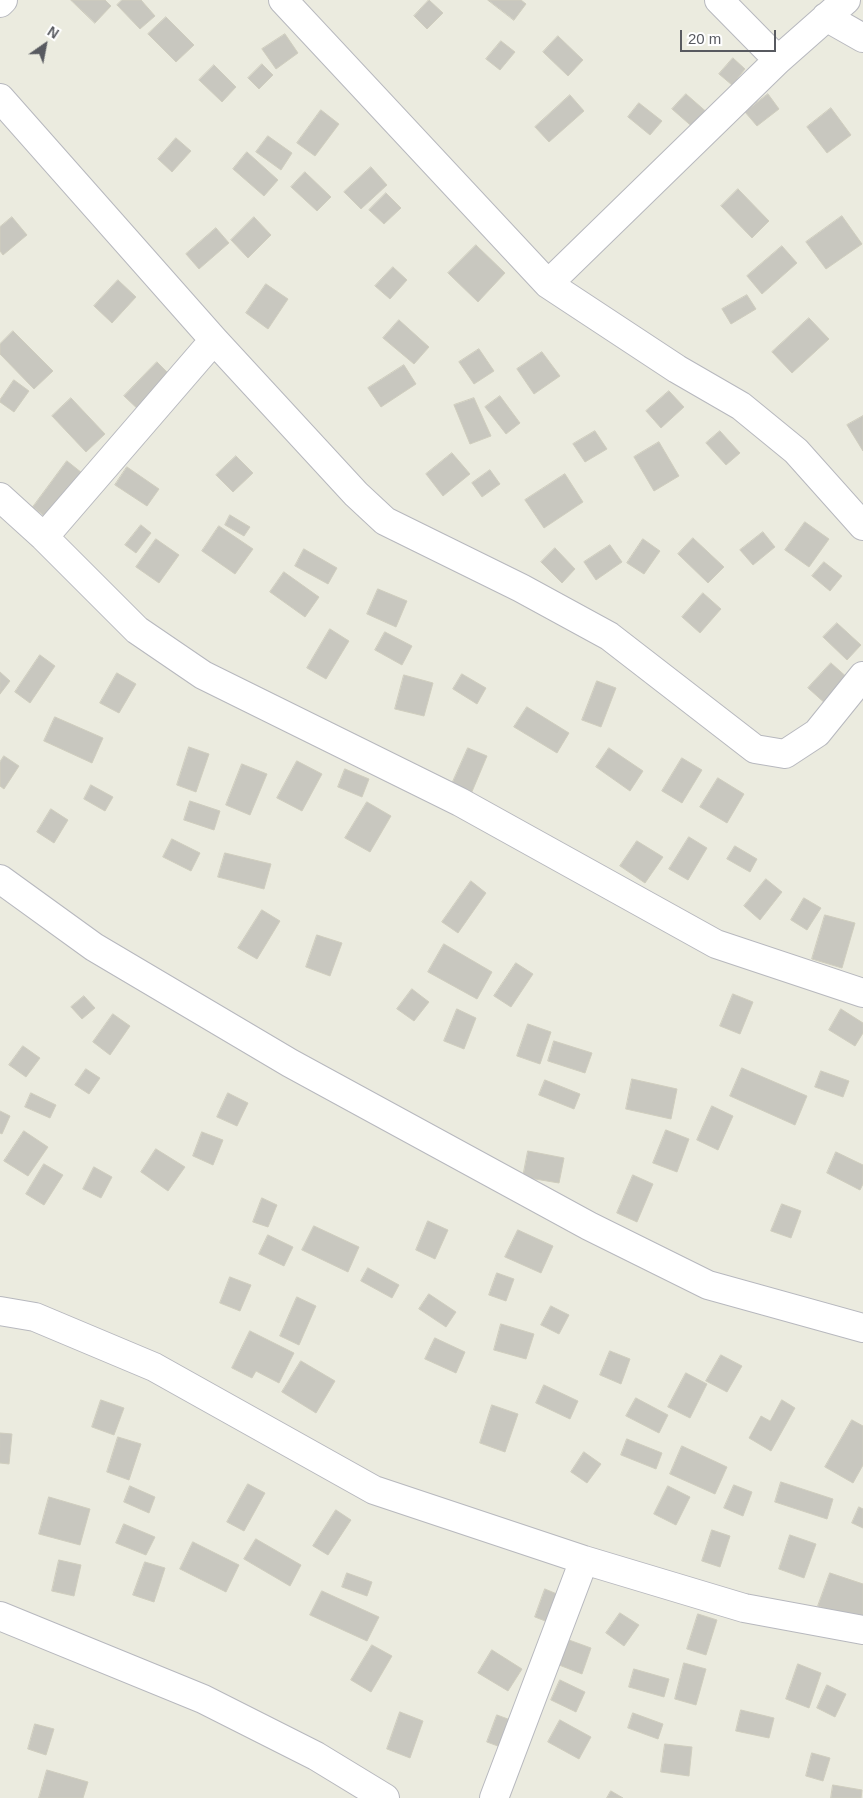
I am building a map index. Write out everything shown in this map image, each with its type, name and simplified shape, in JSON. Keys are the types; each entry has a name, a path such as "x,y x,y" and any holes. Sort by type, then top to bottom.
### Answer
{"street":[{"path":"0,3 3,0"},
{"path":"283,0 548,284 677,369 741,406 796,451 863,526"},
{"path":"718,0 778,60"},
{"path":"548,284 778,60 836,9 863,38"},
{"path":"0,98 214,340 356,494 385,521 521,588 609,636 755,749 786,754 801,744 817,733 863,676"},
{"path":"44,537 214,340"},
{"path":"0,497 44,537 137,630 204,674 460,802 716,944 863,993"},
{"path":"0,879 94,947 282,1058 589,1226 708,1285 863,1328"},
{"path":"0,1311 35,1317 154,1367 374,1490 584,1560 744,1608 863,1630"},
{"path":"494,1798 584,1560"},
{"path":"0,1616 203,1699 316,1756 386,1798"}],"building":[{"path":"71,0 105,0 111,6 95,23"},
{"path":"122,0 141,0 155,16 140,29 117,5"},
{"path":"429,0 443,13 427,29 414,16"},
{"path":"488,0 521,0 526,4 514,20"},
{"path":"166,17 194,45 176,62 148,34"},
{"path":"285,34 298,53 276,69 262,49"},
{"path":"558,36 583,60 568,76 543,52"},
{"path":"501,41 515,52 500,70 486,59"},
{"path":"733,58 745,69 732,85 719,74"},
{"path":"262,64 273,75 259,89 248,78"},
{"path":"214,65 236,87 222,102 199,80"},
{"path":"686,94 710,115 696,130 672,109"},
{"path":"768,94 779,109 757,126 745,112"},
{"path":"570,95 584,111 549,142 535,127"},
{"path":"639,103 662,121 650,135 628,117"},
{"path":"831,108 851,135 827,153 807,127"},
{"path":"321,110 339,124 315,156 297,143"},
{"path":"268,136 292,153 281,170 256,152"},
{"path":"176,138 191,151 172,172 158,159"},
{"path":"247,152 278,180 264,196 233,169"},
{"path":"371,167 387,185 361,209 344,192"},
{"path":"305,172 331,197 317,211 291,187"},
{"path":"738,189 769,221 752,238 721,206"},
{"path":"386,193 401,208 384,224 369,210"},
{"path":"842,216 862,244 826,269 806,242"},
{"path":"12,217 27,235 3,255 0,251 0,227"},
{"path":"254,217 271,235 248,258 231,240"},
{"path":"216,228 229,243 199,269 186,254"},
{"path":"476,245 505,273 478,302 448,273"},
{"path":"782,246 797,263 762,294 747,276"},
{"path":"393,267 407,280 390,299 375,286"},
{"path":"118,280 136,297 112,323 94,306"},
{"path":"266,284 288,299 268,329 246,313"},
{"path":"747,295 756,309 731,324 722,309"},
{"path":"809,318 829,339 792,373 772,352"},
{"path":"399,320 429,347 414,364 383,338"},
{"path":"13,331 53,371 34,389 0,354 0,344"},
{"path":"479,349 494,371 474,384 459,362"},
{"path":"542,352 560,376 534,394 517,369"},
{"path":"157,362 174,379 142,413 124,396"},
{"path":"404,365 416,384 381,407 368,388"},
{"path":"14,380 29,391 14,412 0,402 0,400"},
{"path":"669,391 684,407 661,428 646,411"},
{"path":"500,396 520,423 506,434 485,407"},
{"path":"71,398 105,434 86,452 52,416"},
{"path":"474,398 491,436 470,444 454,405"},
{"path":"863,416 863,451 847,425"},
{"path":"595,431 607,449 585,462 573,444"},
{"path":"720,431 740,453 726,465 706,443"},
{"path":"659,442 679,476 654,491 634,457"},
{"path":"452,453 470,474 443,496 426,474"},
{"path":"236,456 253,473 233,492 216,475"},
{"path":"67,461 82,473 47,518 33,507"},
{"path":"127,467 159,489 147,506 115,485"},
{"path":"490,470 500,484 482,497 472,483"},
{"path":"565,474 583,502 544,528 525,500"},
{"path":"230,515 250,527 244,536 225,525"},
{"path":"805,522 829,539 809,567 785,550"},
{"path":"141,525 151,533 136,553 125,545"},
{"path":"219,526 253,549 235,574 202,551"},
{"path":"763,532 775,547 753,565 740,550"},
{"path":"693,538 724,567 708,583 678,554"},
{"path":"156,539 179,555 159,583 136,567"},
{"path":"643,539 660,551 644,574 627,563"},
{"path":"610,545 622,562 596,580 584,562"},
{"path":"555,548 575,569 562,583 541,562"},
{"path":"304,549 337,568 328,584 295,566"},
{"path":"824,562 842,576 830,591 812,576"},
{"path":"284,572 319,597 305,617 270,592"},
{"path":"378,589 407,601 396,627 367,614"},
{"path":"703,593 721,609 700,633 682,617"},
{"path":"837,623 861,645 847,660 823,637"},
{"path":"330,629 349,641 326,679 307,668"},
{"path":"385,632 412,646 402,665 375,650"},
{"path":"40,655 55,666 30,703 15,692"},
{"path":"831,663 850,680 827,705 808,688"},
{"path":"0,672 10,681 0,694"},
{"path":"117,673 136,684 119,713 100,703"},
{"path":"462,674 486,688 477,704 453,689"},
{"path":"404,675 433,683 424,716 395,709"},
{"path":"597,681 616,688 601,727 582,720"},
{"path":"527,707 569,733 557,753 514,727"},
{"path":"55,717 103,738 92,763 44,741"},
{"path":"189,747 209,754 196,792 177,785"},
{"path":"468,748 487,756 471,794 451,786"},
{"path":"609,748 643,771 630,791 596,767"},
{"path":"4,756 19,766 4,789 0,786 0,762"},
{"path":"682,758 702,770 682,803 662,791"},
{"path":"297,761 322,774 302,811 277,798"},
{"path":"242,764 267,774 250,815 226,805"},
{"path":"345,769 369,779 362,797 338,787"},
{"path":"718,778 744,794 727,823 700,807"},
{"path":"91,785 113,797 105,811 84,799"},
{"path":"190,801 220,811 214,830 184,820"},
{"path":"367,802 391,816 370,852 345,838"},
{"path":"51,809 68,820 54,843 37,832"},
{"path":"689,837 707,848 688,880 669,869"},
{"path":"172,839 200,853 191,871 163,857"},
{"path":"637,841 663,857 645,883 620,866"},
{"path":"735,846 757,859 750,872 727,859"},
{"path":"225,853 271,864 264,889 218,877"},
{"path":"766,879 782,892 760,920 744,906"},
{"path":"471,881 486,893 458,933 442,922"},
{"path":"804,898 821,908 807,930 791,920"},
{"path":"262,910 280,921 257,959 238,948"},
{"path":"825,915 855,923 842,968 812,959"},
{"path":"317,935 342,943 330,976 306,967"},
{"path":"444,944 492,972 477,999 428,972"},
{"path":"516,963 533,974 511,1007 494,996"},
{"path":"412,989 429,1002 414,1021 397,1009"},
{"path":"733,994 753,1002 740,1034 720,1026"},
{"path":"84,996 95,1008 82,1019 71,1007"},
{"path":"457,1009 476,1018 464,1049 444,1041"},
{"path":"841,1009 863,1023 863,1033 855,1046 829,1030"},
{"path":"113,1014 130,1026 110,1055 93,1042"},
{"path":"528,1024 551,1032 540,1064 517,1056"},
{"path":"554,1041 592,1053 585,1073 548,1061"},
{"path":"23,1046 40,1058 26,1077 9,1065"},
{"path":"742,1068 807,1096 795,1125 730,1096"},
{"path":"86,1069 100,1078 89,1094 75,1085"},
{"path":"821,1071 849,1081 843,1097 815,1087"},
{"path":"632,1079 677,1089 671,1119 626,1109"},
{"path":"545,1080 580,1094 574,1109 539,1095"},
{"path":"31,1093 56,1105 50,1118 25,1107"},
{"path":"228,1093 248,1103 237,1126 217,1117"},
{"path":"712,1106 733,1116 718,1150 697,1140"},
{"path":"0,1111 10,1116 2,1134 0,1133"},
{"path":"666,1130 689,1139 677,1172 653,1163"},
{"path":"24,1131 48,1147 28,1176 4,1161"},
{"path":"202,1132 223,1140 213,1165 193,1156"},
{"path":"156,1149 185,1167 168,1191 141,1172"},
{"path":"528,1151 564,1158 559,1183 523,1177"},
{"path":"836,1152 863,1165 863,1184 860,1190 827,1173"},
{"path":"44,1164 63,1175 44,1205 26,1194"},
{"path":"94,1167 112,1177 101,1198 83,1189"},
{"path":"633,1175 653,1184 637,1222 617,1213"},
{"path":"262,1198 277,1205 268,1227 253,1222"},
{"path":"782,1204 801,1211 791,1238 771,1231"},
{"path":"428,1221 448,1230 435,1259 416,1250"},
{"path":"314,1226 359,1247 348,1272 302,1250"},
{"path":"518,1230 553,1246 541,1273 505,1257"},
{"path":"268,1235 293,1247 284,1266 259,1254"},
{"path":"368,1268 399,1285 392,1298 361,1281"},
{"path":"497,1273 514,1279 506,1301 489,1295"},
{"path":"230,1277 251,1285 240,1311 220,1303"},
{"path":"429,1294 456,1312 446,1327 419,1309"},
{"path":"297,1297 316,1306 299,1345 280,1336"},
{"path":"551,1306 569,1315 559,1334 541,1325"},
{"path":"501,1324 534,1334 526,1359 494,1350"},
{"path":"250,1331 294,1353 279,1383 256,1371 252,1378 232,1368"},
{"path":"435,1338 465,1352 456,1373 425,1359"},
{"path":"610,1351 630,1359 621,1384 600,1375"},
{"path":"721,1355 742,1366 727,1392 706,1381"},
{"path":"301,1361 335,1381 316,1413 282,1392"},
{"path":"686,1373 707,1384 690,1418 668,1407"},
{"path":"544,1385 578,1401 570,1419 536,1403"},
{"path":"636,1398 668,1415 659,1433 626,1416"},
{"path":"101,1400 124,1408 114,1435 92,1427"},
{"path":"782,1400 795,1408 771,1451 749,1438 761,1416 770,1421"},
{"path":"492,1405 518,1414 505,1452 480,1443"},
{"path":"852,1420 863,1426 863,1465 853,1483 825,1467"},
{"path":"0,1433 12,1434 9,1464 0,1463"},
{"path":"118,1437 141,1444 129,1480 107,1472"},
{"path":"627,1439 662,1453 656,1469 621,1455"},
{"path":"682,1446 727,1467 715,1494 670,1474"},
{"path":"584,1452 601,1464 587,1483 571,1472"},
{"path":"781,1482 833,1499 827,1519 775,1502"},
{"path":"248,1484 265,1493 244,1531 227,1522"},
{"path":"734,1485 752,1492 743,1516 724,1508"},
{"path":"130,1486 155,1497 149,1513 124,1502"},
{"path":"668,1486 690,1497 676,1525 654,1514"},
{"path":"49,1497 90,1509 80,1545 39,1534"},
{"path":"859,1507 863,1509 863,1528 852,1523"},
{"path":"336,1510 351,1520 328,1555 313,1546"},
{"path":"124,1524 155,1537 146,1555 116,1543"},
{"path":"712,1530 730,1536 720,1567 702,1561"},
{"path":"790,1535 816,1544 804,1578 779,1569"},
{"path":"256,1539 301,1565 290,1586 244,1559"},
{"path":"193,1542 239,1565 226,1592 180,1569"},
{"path":"59,1560 81,1565 74,1596 52,1591"},
{"path":"145,1562 165,1568 154,1602 133,1595"},
{"path":"347,1573 372,1582 367,1596 342,1587"},
{"path":"830,1573 863,1584 863,1621 818,1606"},
{"path":"545,1589 564,1597 553,1624 535,1617"},
{"path":"322,1591 379,1617 367,1641 310,1615"},
{"path":"620,1613 639,1625 624,1646 606,1633"},
{"path":"698,1614 717,1620 706,1655 687,1649"},
{"path":"558,1636 591,1648 582,1674 549,1661"},
{"path":"372,1645 392,1656 371,1692 351,1680"},
{"path":"492,1650 522,1669 508,1691 478,1673"},
{"path":"684,1663 706,1669 696,1705 675,1699"},
{"path":"798,1664 821,1673 809,1708 786,1699"},
{"path":"634,1669 669,1679 664,1697 629,1687"},
{"path":"560,1680 585,1692 576,1712 551,1700"},
{"path":"827,1685 846,1694 835,1717 817,1708"},
{"path":"741,1710 774,1718 769,1738 736,1731"},
{"path":"400,1712 423,1721 410,1758 387,1749"},
{"path":"633,1713 663,1724 658,1739 628,1728"},
{"path":"497,1715 516,1722 506,1749 487,1742"},
{"path":"560,1720 591,1737 579,1759 548,1742"},
{"path":"35,1724 54,1729 46,1755 28,1749"},
{"path":"665,1744 692,1747 689,1776 661,1772"},
{"path":"812,1753 830,1758 823,1781 806,1776"},
{"path":"47,1770 88,1782 83,1798 39,1798"},
{"path":"833,1785 862,1790 861,1798 831,1798"},
{"path":"611,1791 623,1798 607,1798"}]}
